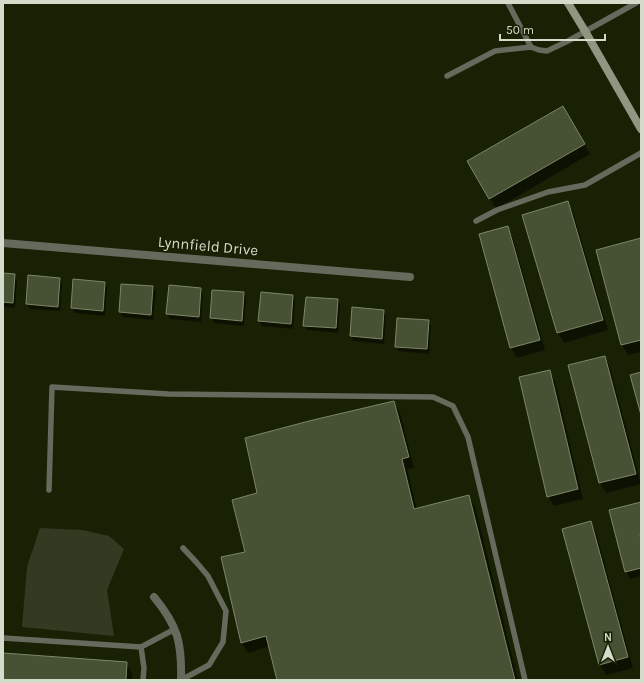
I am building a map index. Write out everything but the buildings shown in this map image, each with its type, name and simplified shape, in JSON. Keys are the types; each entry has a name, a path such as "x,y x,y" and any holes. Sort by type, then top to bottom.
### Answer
{"street":[{"path":"568,3 641,129"},
{"name":"Lynnfield Drive","path":"3,243 410,277"},
{"path":"154,597 165,611 175,629 180,644 182,661 181,680"}],"lane":[{"path":"508,3 531,47"},
{"path":"447,76 495,51 531,47 547,51 636,3"},
{"path":"476,221 497,210 548,192 585,185 641,153"},
{"path":"49,490 52,387 168,394 433,397 453,406 468,437 525,680"},
{"path":"181,680 209,665 223,642 226,611 208,576 183,548"},
{"path":"3,638 141,647 175,629"},
{"path":"141,647 144,668 143,680"}],"green space":[{"path":"40,528 82,530 109,536 124,549 107,590 114,636 22,627 27,567"}]}
